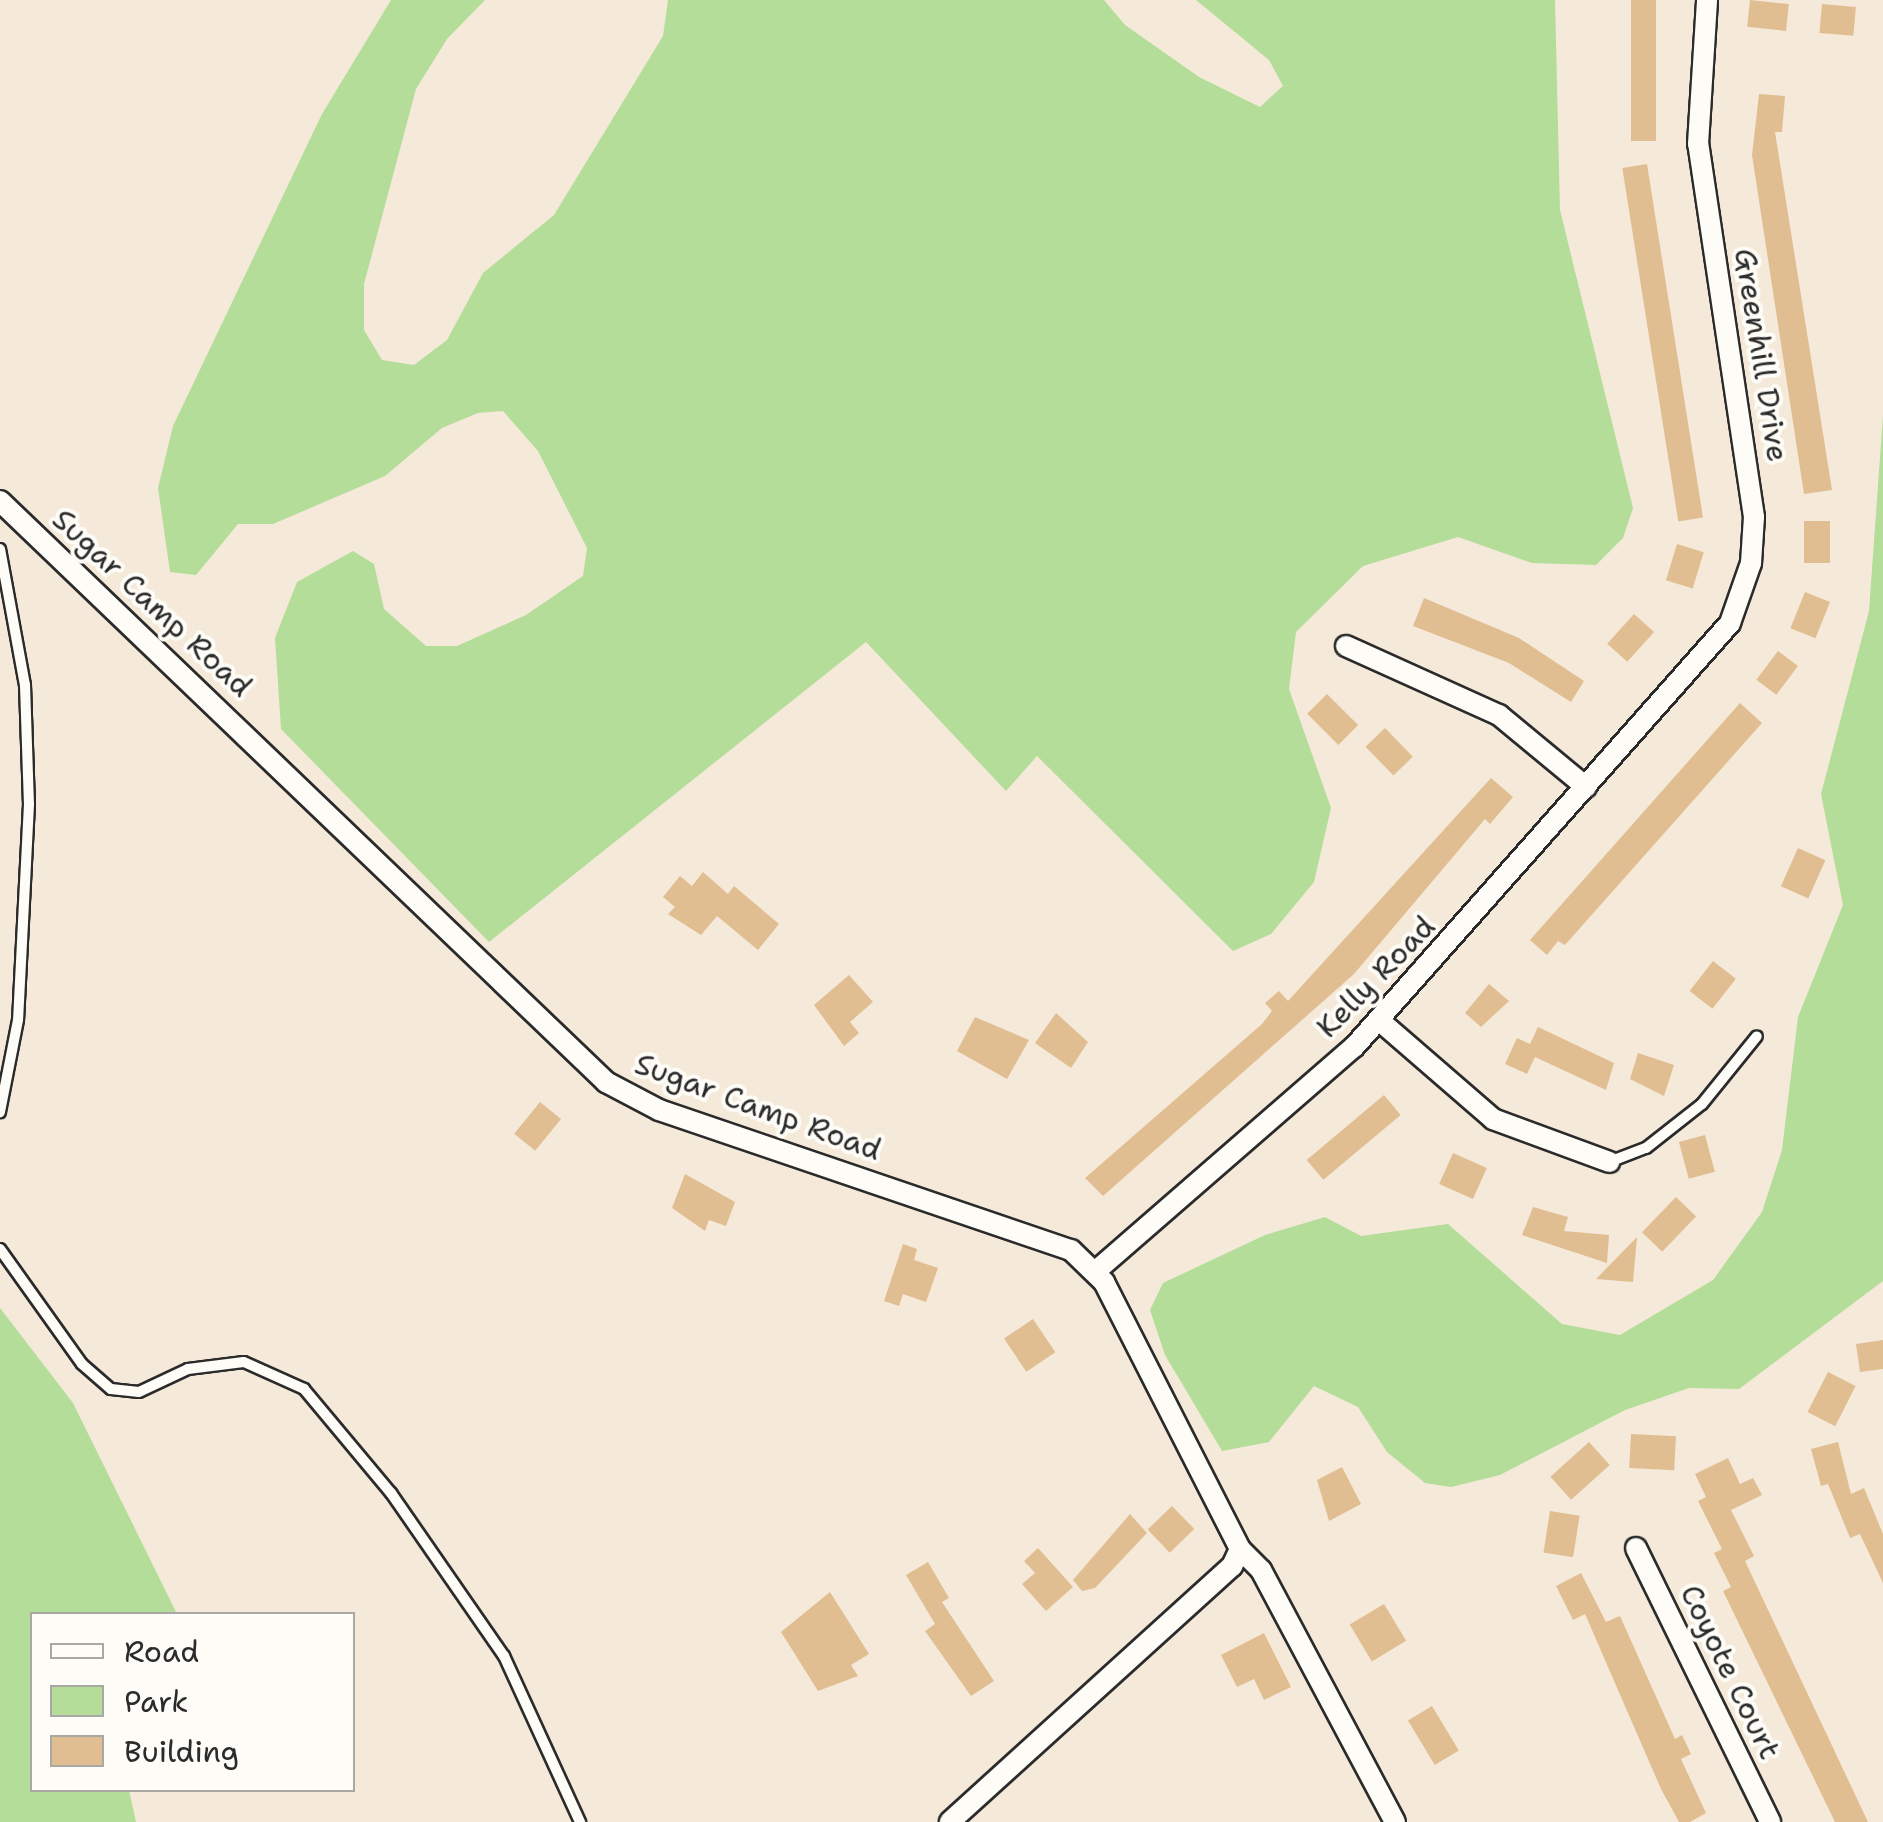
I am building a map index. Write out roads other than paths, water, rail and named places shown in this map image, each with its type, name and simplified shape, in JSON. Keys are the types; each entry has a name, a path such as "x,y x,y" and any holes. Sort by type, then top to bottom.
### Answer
{"street":[{"name":"Greenhill Drive","path":"1670,696 1730,623 1751,563 1754,516 1698,144 1707,0"},
{"name":"Sugar Camp Road","path":"0,501 606,1082 659,1110 1071,1250 1096,1271 1240,1549 1261,1570 1395,1822"},
{"path":"1346,646 1498,715 1586,788"},
{"name":"Kelly Road","path":"1096,1271 1380,1021 1670,696"},
{"path":"1380,1021 1492,1119 1609,1162"},
{"name":"Coyote Court","path":"1636,1548 1770,1822"},
{"path":"950,1822 1232,1566 1240,1549"}],"lane":[{"path":"0,549 25,685 29,804 18,1020 0,1112"},
{"path":"1609,1162 1646,1148 1702,1104 1758,1036"},
{"path":"0,1248 82,1364 111,1389 140,1392 188,1369 244,1362 268,1366 304,1389 391,1493 504,1656 580,1822"}]}
